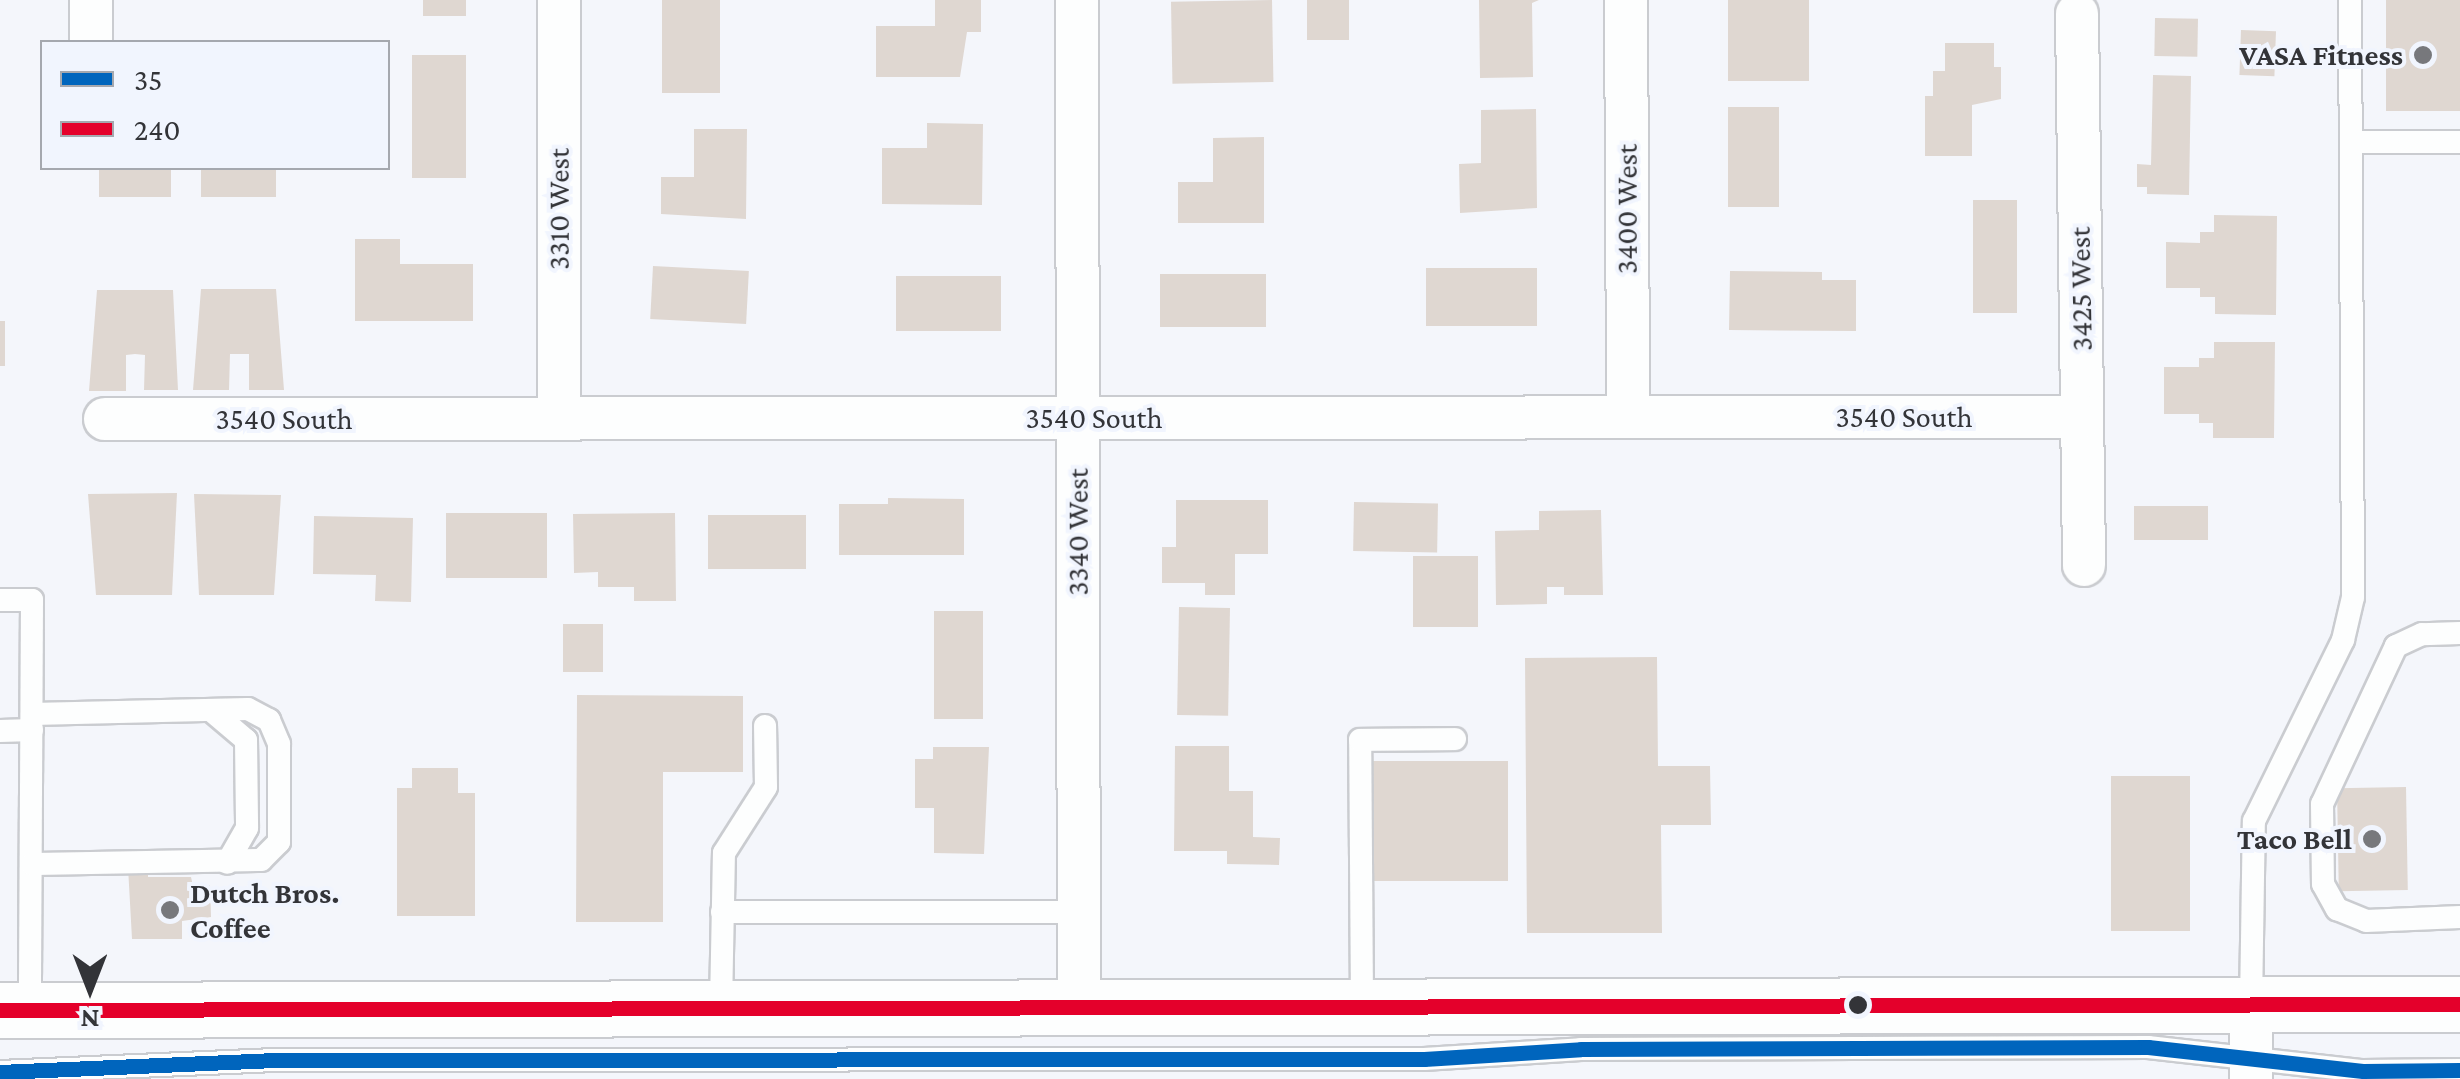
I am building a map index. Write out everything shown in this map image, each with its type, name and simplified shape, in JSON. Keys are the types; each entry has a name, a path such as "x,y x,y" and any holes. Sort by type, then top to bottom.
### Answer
{"main road":[{"path":"15,1010 1362,1002 2460,1004"}],"street":[{"path":"91,0 91,40"},
{"name":"3310 West","path":"559,0 559,418"},
{"name":"3340 West","path":"1077,0 1078,1004"},
{"name":"3400 West","path":"1626,0 1628,418"},
{"name":"3425 West","path":"2077,14 2084,565"},
{"name":"3540 South","path":"106,419 2082,418"},
{"path":"2251,1070 2252,1004"}],"lane":[{"path":"2252,1004 2254,821 2343,640 2354,597 2350,0"},
{"path":"2351,142 2460,142"},
{"path":"0,600 32,600 32,864 15,1010"},
{"path":"2460,633 2422,634 2396,646 2322,804 2323,884 2337,909 2366,921 2460,917"},
{"path":"214,712 246,740 247,828 226,863"},
{"path":"0,731 32,722 260,712 278,744 278,845 255,862 32,864"},
{"path":"721,1007 724,853 766,787 765,726"},
{"path":"1362,1002 1360,740 1454,739"},
{"path":"722,912 1078,912"},
{"path":"0,1072 278,1060 1424,1059 1600,1049 2148,1047 2251,1070 2460,1070"}],"building":[{"path":"423,0 466,0 466,16 423,16"},
{"path":"662,0 720,0 720,93 662,93"},
{"path":"935,0 981,0 981,32 967,32 960,77 876,77 876,26 935,26"},
{"path":"1272,0 1273,82 1172,84 1171,2"},
{"path":"1307,0 1349,0 1349,40 1307,40"},
{"path":"1479,0 1539,0 1532,3 1533,77 1480,78"},
{"path":"1728,0 1809,0 1809,81 1728,81"},
{"name":"VASA Fitness","path":"2386,0 2460,0 2460,111 2386,111"},
{"path":"2155,18 2198,19 2197,57 2154,56"},
{"path":"2241,30 2276,31 2274,76 2239,75"},
{"path":"1945,43 1994,43 1994,67 2001,67 2001,99 1972,105 1972,156 1925,156 1925,96 1933,96 1933,71 1945,71"},
{"path":"412,55 466,55 466,178 412,178"},
{"path":"2153,75 2191,76 2189,195 2147,194 2147,187 2137,187 2137,164 2151,165"},
{"path":"1728,107 1779,107 1779,207 1728,207"},
{"path":"1536,109 1537,208 1460,213 1459,164 1481,163 1481,110"},
{"path":"927,123 983,124 982,205 882,204 882,148 927,148"},
{"path":"694,129 747,129 746,219 661,214 661,177 694,177"},
{"path":"1264,137 1264,223 1178,223 1178,182 1213,182 1213,138"},
{"path":"99,170 171,170 171,197 99,197"},
{"path":"201,170 276,170 276,197 201,197"},
{"path":"1973,200 2017,200 2017,313 1973,313"},
{"path":"2214,215 2277,216 2276,315 2215,314 2215,297 2200,297 2200,288 2166,288 2166,242 2200,243 2200,232 2214,232"},
{"path":"355,239 400,239 400,264 473,264 473,321 355,321"},
{"path":"653,266 749,271 746,324 650,319"},
{"path":"1426,268 1537,268 1537,326 1426,326"},
{"path":"1730,271 1822,272 1822,280 1856,280 1856,331 1729,330"},
{"path":"1160,274 1266,274 1266,327 1160,327"},
{"path":"896,276 1001,276 1001,331 896,331"},
{"path":"201,289 276,289 284,390 249,390 249,354 230,354 229,390 193,390"},
{"path":"97,290 173,290 178,390 144,390 145,355 135,354 126,355 126,391 89,391"},
{"path":"0,321 5,321 5,366 0,366"},
{"path":"2214,342 2275,342 2274,438 2213,438 2213,423 2199,423 2199,414 2164,414 2164,367 2199,367 2199,358 2214,358"},
{"path":"177,493 172,595 96,595 88,494"},
{"path":"194,494 281,495 274,595 199,595"},
{"path":"888,498 964,499 964,555 839,555 839,504 888,504"},
{"path":"1176,500 1268,500 1268,554 1235,554 1235,595 1205,595 1205,583 1162,583 1162,547 1176,547"},
{"path":"1354,502 1438,503 1437,552 1353,551"},
{"path":"2134,506 2208,506 2208,540 2134,540"},
{"path":"1601,510 1603,595 1564,595 1564,587 1547,587 1547,604 1496,605 1495,531 1539,530 1539,511"},
{"path":"446,513 547,513 547,578 446,578"},
{"path":"675,513 676,601 634,601 634,587 598,587 598,572 574,573 573,514"},
{"path":"708,515 806,515 806,569 708,569"},
{"path":"314,516 413,518 411,602 375,601 376,575 313,574"},
{"path":"1413,556 1478,556 1478,627 1413,627"},
{"path":"1179,607 1230,608 1228,716 1177,715"},
{"path":"934,611 983,611 983,719 934,719"},
{"path":"563,624 603,624 603,672 563,672"},
{"path":"1657,657 1658,766 1710,766 1711,825 1661,825 1662,933 1527,933 1525,658"},
{"path":"577,695 743,696 743,772 663,772 663,922 576,922"},
{"path":"1175,746 1229,746 1229,791 1253,791 1253,837 1280,838 1279,865 1227,864 1227,851 1174,851"},
{"path":"933,747 989,747 984,854 934,853 934,808 915,808 915,759 933,759"},
{"path":"1372,761 1508,761 1508,881 1372,881"},
{"path":"412,768 458,768 458,793 475,793 475,916 397,916 397,788 412,788"},
{"path":"2111,776 2190,776 2190,931 2111,931"},
{"name":"Taco Bell","path":"2406,787 2408,890 2339,891 2337,788"},
{"name":"Dutch Bros. Coffee","path":"128,867 148,868 148,877 191,877 193,886 210,885 211,917 182,921 182,939 132,939"}],"transit line":[{"name":"240","path":"0,1010 2460,1004"},
{"name":"35","path":"0,1072 278,1060 1424,1059 1581,1049 2148,1047 2363,1071 2460,1070"}],"place":[{"name":"VASA Fitness","path":"2423,55"},
{"name":"Taco Bell","path":"2372,839"},
{"name":"Dutch Bros. Coffee","path":"170,910"}]}
